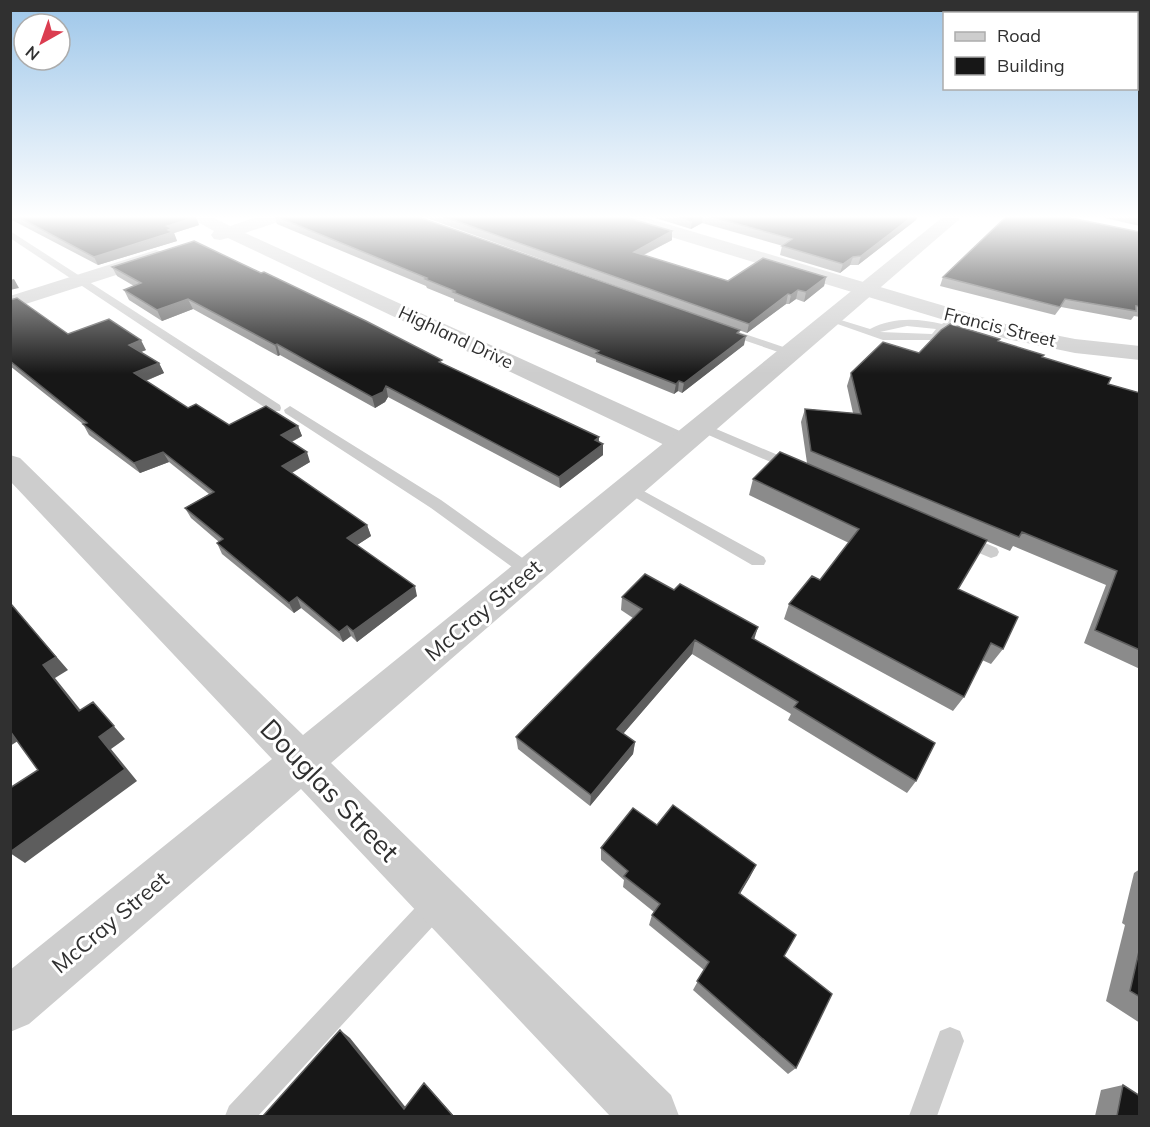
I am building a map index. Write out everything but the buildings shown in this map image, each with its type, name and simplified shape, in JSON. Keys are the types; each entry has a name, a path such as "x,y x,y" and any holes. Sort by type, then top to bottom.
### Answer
{"street":[{"path":"10,303 117,269"},
{"name":"Highland Drive","path":"313,269 693,435"},
{"name":"Francis Street","path":"796,269 867,290 949,322 1075,346 1140,353"},
{"name":"McCray Street","path":"10,1005 892,269"},
{"name":"Douglas Street","path":"10,464 650,1116"}],"lane":[{"path":"62,269 275,408"},
{"path":"831,320 883,337 934,337 949,322"},
{"path":"713,326 790,353"},
{"path":"291,410 436,504 529,571"},
{"path":"693,435 806,472"},
{"path":"629,488 758,561"},
{"path":"947,533 991,552"},
{"path":"239,1116 439,901"},
{"path":"923,1116 950,1041"}]}
